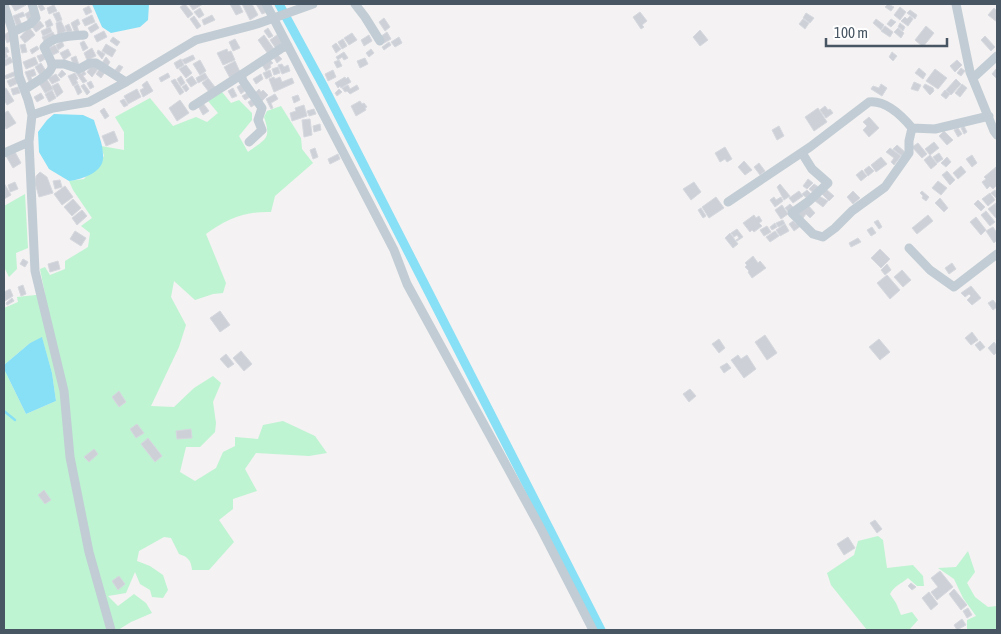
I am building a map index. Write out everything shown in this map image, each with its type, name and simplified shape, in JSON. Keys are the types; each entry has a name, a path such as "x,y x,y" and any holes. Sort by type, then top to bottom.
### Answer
{"street":[{"path":"13,32 30,24 36,18 32,4"},
{"path":"266,4 276,16 288,46 394,250 407,284 540,527 593,630"},
{"path":"32,116 53,108 89,102 196,40 257,24 313,4"},
{"path":"355,4 380,42"},
{"path":"956,4 973,78 997,136"},
{"path":"4,6 13,32 19,76 32,116 29,142 35,271 64,391 70,457 87,542 111,630"},
{"path":"24,89 37,82 51,70 52,64 44,47 47,43 68,36 84,35"},
{"path":"193,106 282,48 288,46"},
{"path":"973,78 997,56"},
{"path":"52,64 64,64 78,69 90,63 96,63 126,82"},
{"path":"241,75 262,108 258,120 262,130 249,142"},
{"path":"728,202 802,153 870,102 879,101 903,117 912,128"},
{"path":"912,128 935,128 989,116"},
{"path":"802,153 812,169 828,184 792,213 813,234 823,237 852,211 885,187 909,153 912,128"},
{"path":"4,153 29,142"},
{"path":"909,248 930,270 954,287 997,254"}],"green space":[{"path":"222,92 231,103 239,100 252,113 252,120 239,136 248,152 263,141 267,135 264,117 267,111 281,106 301,138 302,149 313,163 275,196 271,212 253,213 237,217 221,224 206,234 226,283 223,293 195,300 174,281 171,297 186,325 179,347 151,406 174,407 194,388 213,376 221,383 213,402 216,423 215,432 200,447 186,447 180,472 195,481 216,468 223,452 235,446 235,437 258,439 263,425 283,421 315,436 327,453 309,456 256,453 245,469 257,491 233,499 233,509 219,520 234,542 209,570 192,570 190,561 179,554 171,538 164,537 139,551 137,561 150,566 163,575 168,590 163,598 152,597 150,590 140,584 135,572 126,593 108,596 118,606 134,594 146,603 152,613 118,630 4,630 4,369 26,414 56,401 52,373 42,338 30,343 4,365 4,308 18,302 17,297 45,294 40,269 45,267 50,275 65,269 65,261 88,247 90,233 81,226 92,218 69,181 84,179 104,156 101,146 124,150 124,132 115,117 150,98 173,126 196,117 207,122 218,113 208,101","holes":["119,392 126,402 119,407 112,397","148,438 162,456 155,462 141,444"]},
{"path":"25,194 28,248 16,253 17,269 9,277 4,267 4,206"},
{"path":"878,536 883,540 887,568 913,565 923,576 924,586 917,586 908,578 890,594 901,615 912,612 918,620 909,630 867,630 831,585 827,573 854,555 858,541"},
{"path":"968,551 975,572 967,583 975,597 988,607 997,606 997,630 967,630 967,620 976,616 963,598 954,579 938,568 956,567"}],"water":[{"path":"92,4 149,4 148,20 140,27 111,33 102,27"},
{"path":"54,114 83,115 94,120 103,151 103,161 92,174 69,181 49,169 39,152 38,132"},
{"path":"42,337 52,373 56,401 26,414 4,369 4,365 30,343"}],"building":[{"path":"11,4 26,4 26,5 15,11"},
{"path":"42,4 45,9 41,11 38,6"},
{"path":"185,4 193,14 188,18 180,7"},
{"path":"189,4 203,4 193,10"},
{"path":"230,4 239,4 243,12 236,15"},
{"path":"242,4 252,4 258,15 250,20"},
{"path":"256,4 263,4 267,12 262,14"},
{"path":"888,4 894,7 891,11 885,7"},
{"path":"54,5 57,11 49,14 47,8"},
{"path":"89,6 92,12 86,15 83,9"},
{"path":"900,7 906,12 900,20 894,15"},
{"path":"200,8 204,15 199,18 194,12"},
{"path":"994,8 997,11 997,22 988,15"},
{"path":"910,10 917,15 915,19 907,13"},
{"path":"30,11 33,19 29,22 25,14"},
{"path":"23,12 25,16 19,18 22,25 17,27 13,16"},
{"path":"59,12 62,20 57,22 53,14"},
{"path":"640,12 647,21 642,25 644,27 641,29 633,17"},
{"path":"806,13 814,18 810,23 803,18"},
{"path":"92,15 95,22 85,26 82,20"},
{"path":"212,15 215,20 204,25 202,20"},
{"path":"194,16 201,26 197,29 190,19"},
{"path":"910,16 913,19 908,26 901,21 905,17 907,19"},
{"path":"384,18 390,27 385,31 379,22"},
{"path":"50,19 53,25 47,28 45,22"},
{"path":"78,19 80,24 77,26 79,32 75,33 71,23"},
{"path":"803,19 809,23 805,29 799,24"},
{"path":"876,19 884,25 881,30 873,23"},
{"path":"891,19 896,22 891,27 887,24"},
{"path":"40,21 44,26 36,32 32,27"},
{"path":"61,21 66,31 58,35 56,23"},
{"path":"96,23 99,28 91,33 88,28"},
{"path":"900,23 905,27 903,31 898,27"},
{"path":"69,24 72,31 67,32 65,26"},
{"path":"885,26 893,32 890,37 881,31"},
{"path":"926,26 934,33 923,47 915,40"},
{"path":"29,27 35,35 25,43 20,37"},
{"path":"50,27 52,32 43,36 41,31"},
{"path":"268,28 273,36 269,38 264,31"},
{"path":"898,28 904,33 901,38 894,32"},
{"path":"700,30 708,40 700,46 693,37"},
{"path":"10,31 14,39 7,43 4,35"},
{"path":"104,31 107,37 97,42 94,36"},
{"path":"53,32 56,38 45,43 42,37"},
{"path":"387,32 391,39 384,43 380,37"},
{"path":"352,33 357,40 349,45 344,38"},
{"path":"264,35 274,49 268,54 258,40"},
{"path":"277,35 284,45 277,50 270,40"},
{"path":"369,35 372,41 364,46 361,40"},
{"path":"985,36 995,47 991,51 981,40"},
{"path":"113,37 120,42 117,46 110,41"},
{"path":"399,37 402,43 395,47 391,42"},
{"path":"235,39 240,48 233,51 229,42"},
{"path":"343,39 347,46 342,49 338,42"},
{"path":"62,41 64,46 58,50 56,45"},
{"path":"84,41 88,48 83,51 80,43"},
{"path":"389,42 391,45 384,50 382,47"},
{"path":"336,43 341,49 336,53 332,46"},
{"path":"25,44 27,52 22,53 20,45"},
{"path":"106,44 116,50 112,57 102,51"},
{"path":"55,45 59,52 53,55 49,48"},
{"path":"37,46 39,49 32,54 30,50"},
{"path":"7,47 9,52 6,53 8,57 4,59 4,48"},
{"path":"92,48 96,56 87,60 84,53"},
{"path":"68,49 71,55 64,60 60,53"},
{"path":"227,49 228,52 231,51 235,60 223,65 217,53"},
{"path":"371,49 374,53 369,57 366,53"},
{"path":"98,50 105,54 102,59 97,53"},
{"path":"344,52 348,58 344,60 342,57 338,60 336,57"},
{"path":"892,52 897,56 893,61 889,57"},
{"path":"43,54 45,59 40,62 37,56"},
{"path":"193,55 195,59 185,64 182,60"},
{"path":"278,55 282,59 277,63 274,58"},
{"path":"76,56 79,65 74,67 71,58"},
{"path":"10,57 13,62 5,66 4,60"},
{"path":"35,57 38,64 26,69 23,62"},
{"path":"106,57 110,62 107,67 102,63"},
{"path":"365,58 368,64 360,68 357,61"},
{"path":"181,59 184,65 177,69 174,63"},
{"path":"200,60 206,71 200,75 193,64"},
{"path":"270,60 273,63 266,71 262,65"},
{"path":"339,60 342,66 337,68 334,62"},
{"path":"957,60 962,65 955,72 950,66"},
{"path":"235,61 240,72 230,78 224,67"},
{"path":"41,63 46,71 40,75 35,67"},
{"path":"282,64 284,67 288,65 290,71 282,74 278,65"},
{"path":"92,65 98,69 92,77 87,72"},
{"path":"119,65 123,67 119,73 115,70"},
{"path":"186,65 192,73 186,78 179,69"},
{"path":"101,67 106,71 101,78 96,74"},
{"path":"278,67 280,73 274,75 272,69"},
{"path":"919,68 926,74 923,79 915,73"},
{"path":"961,68 965,71 961,76 957,73"},
{"path":"34,69 36,75 31,77 32,80 29,82 25,72"},
{"path":"935,69 947,78 938,89 926,81"},
{"path":"996,69 997,71 997,79 992,74"},
{"path":"62,70 66,74 61,78 58,75"},
{"path":"270,70 272,76 266,79 263,73"},
{"path":"333,70 336,77 328,81 325,74"},
{"path":"16,71 17,75 6,79 4,76"},
{"path":"79,71 81,74 84,71 86,74 83,76 87,81 83,83 76,73"},
{"path":"75,73 78,83 73,86 68,76"},
{"path":"168,73 170,77 161,82 159,78"},
{"path":"205,73 208,78 198,83 196,78"},
{"path":"56,74 60,80 52,84 48,78"},
{"path":"261,74 263,79 256,84 253,79"},
{"path":"181,76 185,83 181,86 177,79"},
{"path":"192,76 197,83 191,87 186,80"},
{"path":"16,77 18,83 10,87 7,81"},
{"path":"274,77 275,79 280,77 282,82 292,78 294,83 274,92 269,79"},
{"path":"345,77 346,79 348,77 351,82 338,88 335,83"},
{"path":"46,78 53,89 45,93 39,83"},
{"path":"208,78 215,87 209,92 202,83"},
{"path":"175,79 184,92 180,95 171,81"},
{"path":"956,79 961,84 951,95 946,90"},
{"path":"91,81 94,87 90,89 87,83"},
{"path":"147,81 153,91 143,97 140,90 144,88 142,85"},
{"path":"914,82 921,85 918,91 911,89"},
{"path":"58,83 63,92 57,97 52,86"},
{"path":"78,84 82,92 78,95 74,86"},
{"path":"84,84 90,92 87,95 81,86"},
{"path":"186,84 189,89 186,92 182,87"},
{"path":"242,84 246,90 241,94 237,87"},
{"path":"881,84 887,88 882,96 871,89 873,86 879,88"},
{"path":"925,84 933,88 934,91 930,95 923,87"},
{"path":"962,84 967,88 960,97 955,93"},
{"path":"348,85 350,89 357,85 359,89 350,94 342,88"},
{"path":"18,87 20,93 13,95 11,89"},
{"path":"6,88 14,101 7,105 4,100 4,89"},
{"path":"233,88 237,96 232,98 228,91"},
{"path":"137,89 141,97 128,104 124,96"},
{"path":"259,89 268,95 261,102 254,94"},
{"path":"339,89 342,92 337,96 335,93"},
{"path":"52,90 56,98 49,102 45,94"},
{"path":"945,90 950,94 946,99 941,95"},
{"path":"41,93 44,98 37,102 34,97"},
{"path":"247,93 250,97 245,100 242,96"},
{"path":"275,94 278,99 271,103 273,108 271,109 266,99"},
{"path":"298,95 300,100 294,103 292,97"},
{"path":"124,99 128,105 124,107 120,101"},
{"path":"253,99 256,104 251,107 248,102"},
{"path":"180,100 189,113 177,121 169,108"},
{"path":"360,101 367,107 365,108 366,110 356,116 351,106"},
{"path":"203,103 209,111 203,115 198,106"},
{"path":"304,105 307,116 292,121 290,113 296,111 295,108"},
{"path":"825,106 833,113 826,118 820,110"},
{"path":"104,108 109,116 105,119 100,111"},
{"path":"818,108 827,122 814,131 805,117"},
{"path":"314,109 316,114 309,116 307,111"},
{"path":"8,111 16,123 6,129 4,113"},
{"path":"869,117 879,128 869,137 863,130 867,126 863,122"},
{"path":"310,119 312,135 304,137 302,120"},
{"path":"320,124 321,130 314,132 313,126"},
{"path":"779,126 784,136 777,140 772,130"},
{"path":"964,126 967,132 964,134 961,128"},
{"path":"958,128 962,134 958,137 954,130"},
{"path":"114,131 118,141 106,146 102,136"},
{"path":"944,131 953,140 947,145 939,136"},
{"path":"934,142 939,148 930,155 925,149"},
{"path":"918,143 927,154 922,158 912,147"},
{"path":"897,145 905,152 902,156 893,149"},
{"path":"725,147 732,159 727,162 725,159 720,162 715,153"},
{"path":"315,148 318,157 313,159 310,150"},
{"path":"890,148 901,156 894,165 891,162 894,158 886,152"},
{"path":"15,152 21,163 13,168 6,156"},
{"path":"939,153 943,159 937,163 933,157"},
{"path":"338,154 340,159 330,164 328,159"},
{"path":"930,155 937,164 931,169 924,160"},
{"path":"972,155 977,163 972,167 966,159"},
{"path":"881,157 887,164 876,172 871,165"},
{"path":"947,157 951,162 946,167 941,163"},
{"path":"744,161 752,170 745,175 738,167"},
{"path":"759,163 765,171 760,175 754,167"},
{"path":"869,166 874,171 868,176 864,170"},
{"path":"961,166 966,172 958,179 953,173"},
{"path":"996,167 997,185 993,189 990,186 987,189 982,182 986,179 984,177"},
{"path":"862,170 867,176 861,181 856,175"},
{"path":"947,171 955,180 950,185 942,175"},
{"path":"40,172 47,177 53,193 39,197 35,183 36,176"},
{"path":"808,179 813,183 807,189 803,186"},
{"path":"60,180 62,187 55,189 53,181"},
{"path":"938,181 947,188 941,195 932,188"},
{"path":"15,182 18,189 10,192 8,185"},
{"path":"694,182 701,192 691,200 683,189"},
{"path":"4,183 11,195 4,199"},
{"path":"780,184 790,196 784,200 777,187"},
{"path":"814,184 820,188 815,194 809,189"},
{"path":"65,186 73,197 62,205 54,194"},
{"path":"826,189 834,196 829,201 821,193"},
{"path":"807,190 813,196 809,200 802,194"},
{"path":"995,190 997,193 996,198 991,193"},
{"path":"799,191 803,196 793,203 789,198"},
{"path":"853,191 860,198 853,204 847,197"},
{"path":"922,191 929,197 926,201 920,193"},
{"path":"990,193 995,200 988,206 982,199"},
{"path":"819,196 828,201 823,207 815,201"},
{"path":"716,197 724,208 709,218 702,207"},
{"path":"774,197 776,200 781,197 783,201 775,207 770,200"},
{"path":"940,198 948,208 944,212 935,203"},
{"path":"73,199 81,208 72,216 64,207"},
{"path":"978,200 985,207 981,211 974,204"},
{"path":"996,203 997,217 996,218 988,209"},
{"path":"790,204 794,208 789,213 785,208"},
{"path":"807,204 815,213 810,218 806,214 803,218 798,213"},
{"path":"782,205 788,214 781,219 775,210"},
{"path":"701,208 706,216 703,218 698,210"},
{"path":"82,210 87,216 77,225 72,218"},
{"path":"986,211 995,222 990,226 981,215"},
{"path":"754,215 756,218 759,216 762,221 759,223 762,226 754,232 752,230 750,232 743,223"},
{"path":"928,215 933,221 917,234 912,228"},
{"path":"976,217 986,230 981,235 970,222"},
{"path":"783,220 785,224 778,227 776,223"},
{"path":"878,220 882,227 879,229 874,222"},
{"path":"793,221 796,224 799,221 802,225 794,231 789,224"},
{"path":"775,223 777,227 772,230 770,227"},
{"path":"785,224 789,231 780,236 776,230"},
{"path":"767,226 771,232 764,236 760,230"},
{"path":"872,227 876,233 871,236 867,230"},
{"path":"993,227 997,233 997,240 994,243 986,231"},
{"path":"737,229 743,237 737,241 739,238 737,235 734,237 731,233"},
{"path":"75,231 86,238 81,246 70,239"},
{"path":"775,231 779,236 770,242 766,237"},
{"path":"730,233 738,244 733,248 725,238"},
{"path":"858,238 861,242 851,247 849,243"},
{"path":"880,249 890,259 881,268 871,258"},
{"path":"753,256 758,263 760,261 766,268 752,278 745,267 747,265 745,263"},
{"path":"23,259 28,262 25,267 20,264"},
{"path":"58,261 60,269 50,272 48,264"},
{"path":"952,263 956,269 949,274 945,268"},
{"path":"887,264 891,270 885,275 881,270"},
{"path":"902,270 911,280 903,287 894,277"},
{"path":"887,275 900,290 890,299 877,283"},
{"path":"23,285 26,294 21,296 18,287"},
{"path":"971,286 981,298 972,305 967,300 971,296 969,294 965,297 961,293"},
{"path":"10,289 13,296 5,301 4,292"},
{"path":"12,298 14,301 7,305 6,303"},
{"path":"993,300 997,307 993,310 988,303"},
{"path":"220,311 230,325 220,332 210,318"},
{"path":"972,332 978,340 971,345 965,338"},
{"path":"765,335 777,353 767,360 755,342"},
{"path":"719,339 725,348 719,353 712,344"},
{"path":"879,339 890,352 880,360 869,347"},
{"path":"980,341 985,347 980,351 975,345"},
{"path":"994,342 997,346 997,352 994,355 988,348"},
{"path":"241,351 252,364 244,371 233,358"},
{"path":"226,354 234,364 228,368 220,359"},
{"path":"738,355 741,359 747,355 756,369 744,378 731,360"},
{"path":"727,363 731,368 724,373 720,367"},
{"path":"690,389 696,396 689,402 683,394"},
{"path":"119,391 126,402 119,407 112,397"},
{"path":"137,424 144,433 136,438 130,429"},
{"path":"191,429 192,438 177,439 176,431"},
{"path":"148,438 162,456 155,462 141,444"},
{"path":"94,449 98,454 89,462 84,457"},
{"path":"44,490 51,500 45,504 38,495"},
{"path":"875,520 882,529 877,533 870,523"},
{"path":"848,537 855,548 844,555 837,544"},
{"path":"940,571 953,587 937,600 931,592 938,587 931,578"},
{"path":"119,576 125,584 118,590 112,581"},
{"path":"911,583 916,587 912,590 908,586"},
{"path":"954,589 967,605 961,610 949,594"},
{"path":"929,592 938,604 931,610 922,598"},
{"path":"968,608 972,615 967,618 963,611"},
{"path":"962,619 966,625 957,630 954,625"}],"waterway":[{"path":"279,4 324,87 601,630"},
{"path":"4,411 15,420"}]}
